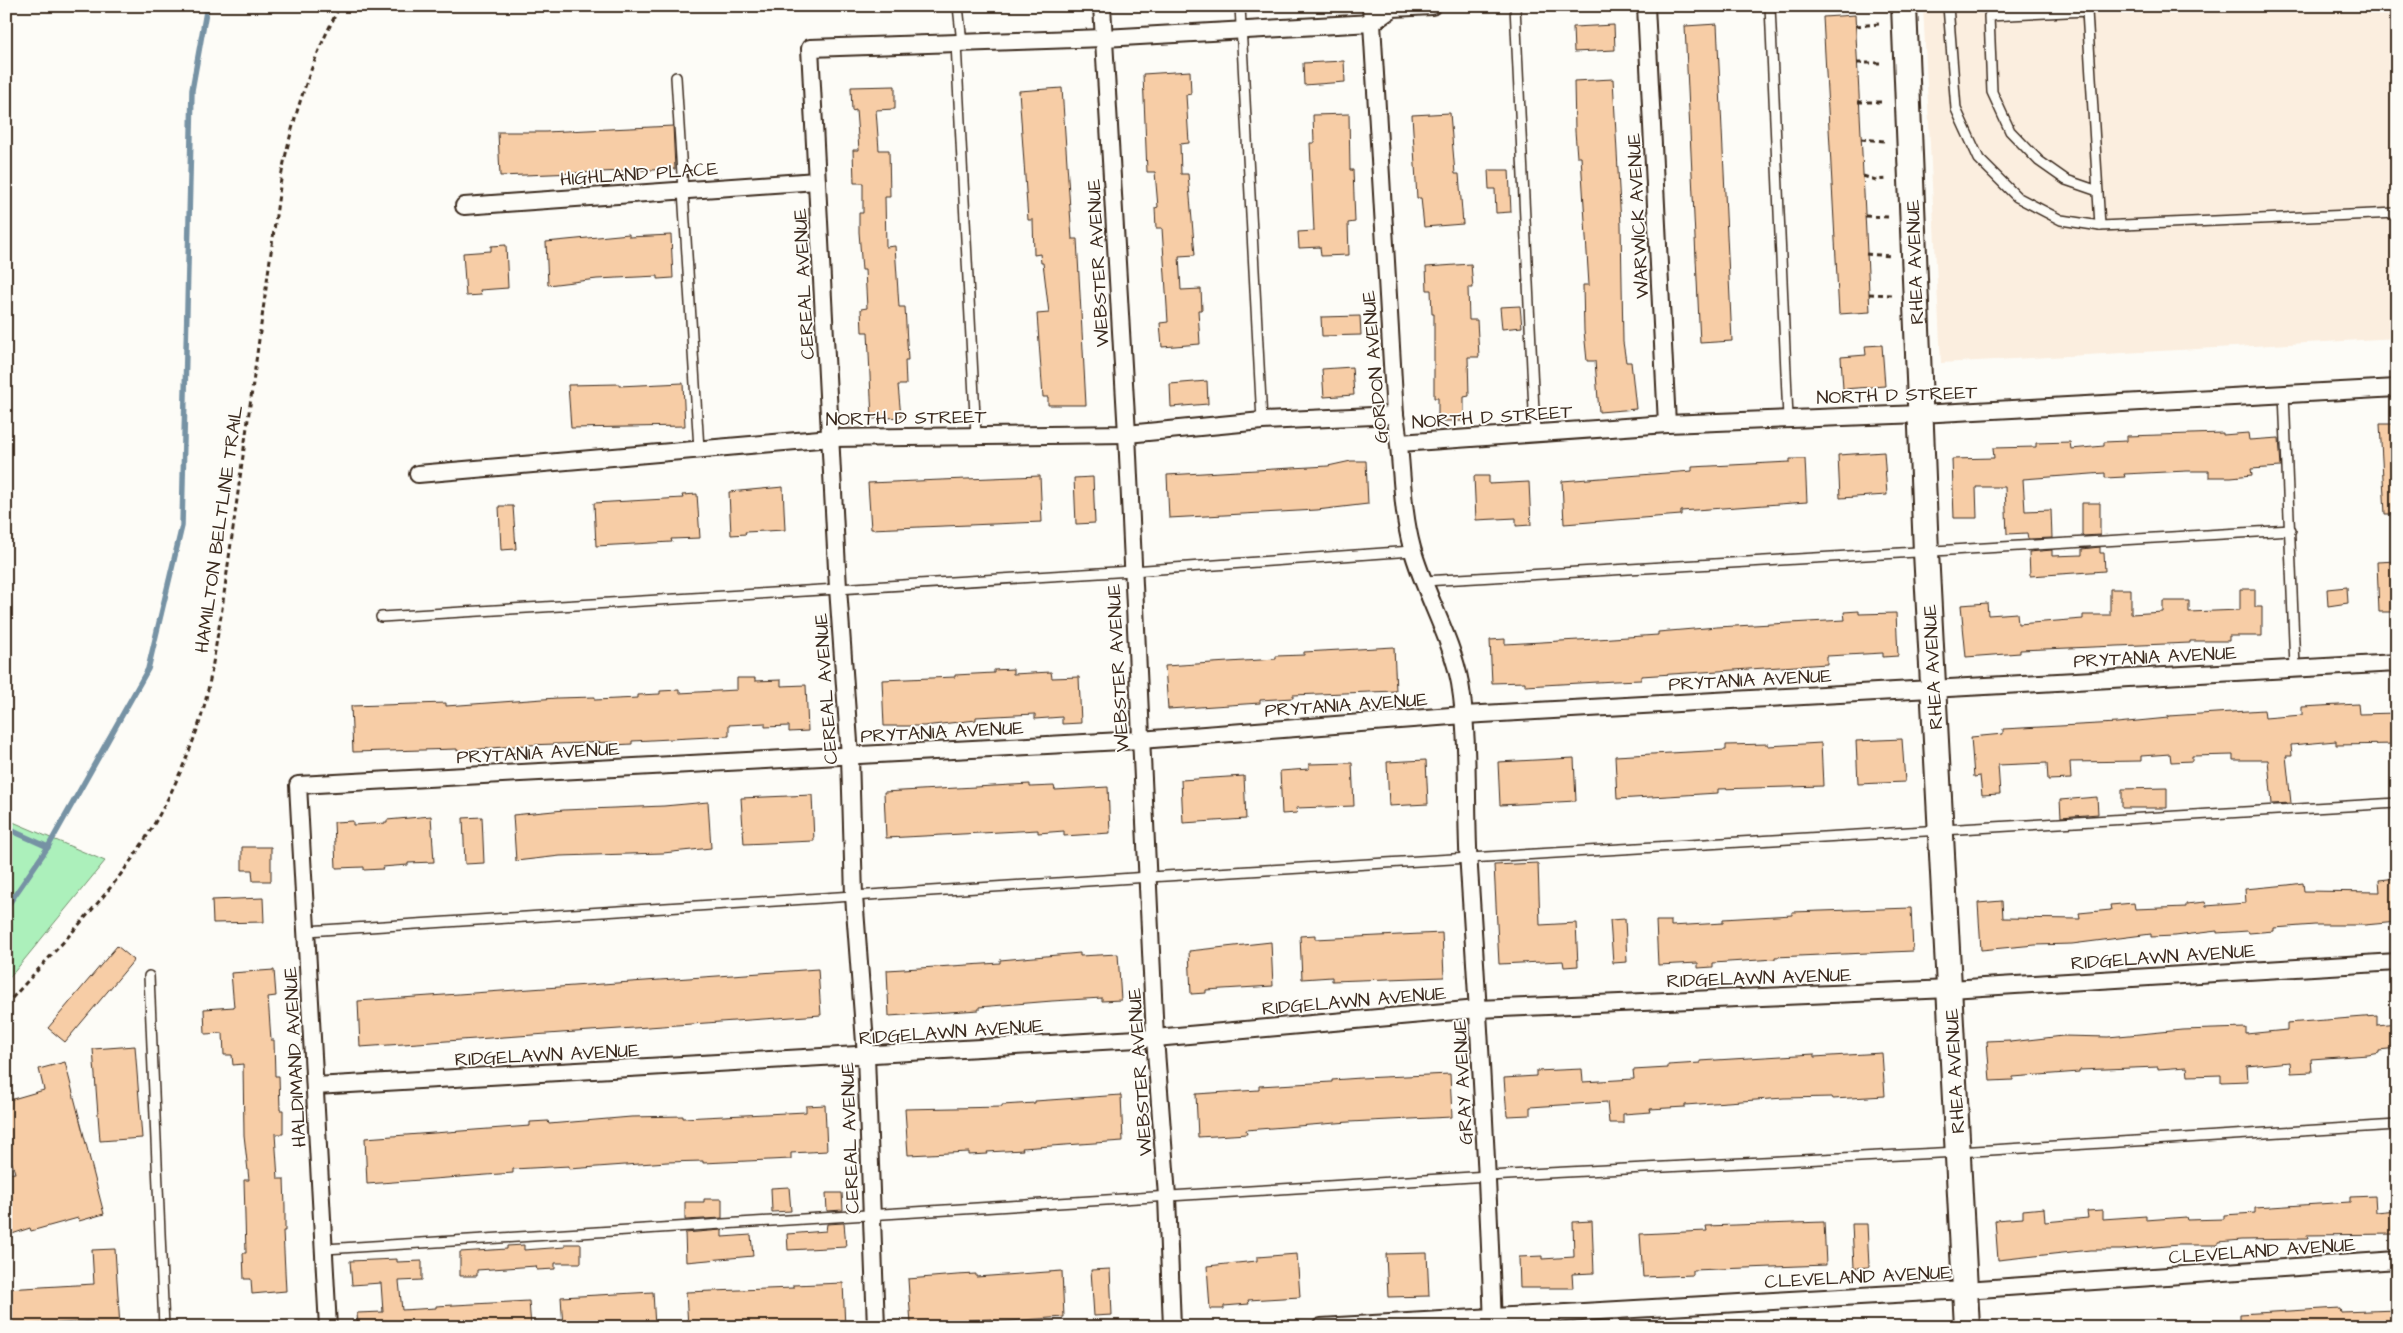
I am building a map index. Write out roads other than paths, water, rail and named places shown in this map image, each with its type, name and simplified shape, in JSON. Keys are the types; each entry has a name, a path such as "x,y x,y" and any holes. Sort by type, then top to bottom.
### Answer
{"street":[{"name":"WEBSTER AVENUE","path":"1102,6 1127,434 1155,1038 1167,1196 1172,1327"},
{"name":"GORDON AVENUE","path":"1371,6 1395,415 1400,443 1403,513 1412,551 1460,681 1464,715"},
{"path":"959,43 1104,38 1372,23 1393,8 1432,6"},
{"name":"WARWICK AVENUE","path":"1646,6 1667,424"},
{"name":"RHEA AVENUE","path":"1904,6 1932,689 1950,989 1966,1327"},
{"name":"CEREAL AVENUE","path":"876,1327 866,1056 854,896 850,756 838,588 810,48 959,43"},
{"name":"HIGHLAND PLACE","path":"464,206 817,181"},
{"name":"NORTH D STREET","path":"1400,443 1667,424 1920,414 2397,388"},
{"name":"NORTH D STREET","path":"418,474 831,438 1127,434 1262,421 1395,415"},
{"name":"PRYTANIA AVENUE","path":"298,785 1140,740 1464,715 2295,667 2397,663"},
{"name":"GRAY AVENUE","path":"1464,715 1469,858 1488,1176 1493,1322"},
{"name":"HALDIMAND AVENUE","path":"298,785 328,1327"},
{"name":"RIDGELAWN AVENUE","path":"315,1086 1155,1038 1478,1009 1950,989 2397,962"},
{"name":"CLEVELAND AVENUE","path":"1321,1327 1493,1322 2397,1260"}],"lane":[{"path":"958,6 976,436"},
{"path":"1240,6 1262,421"},
{"path":"1515,6 1534,432"},
{"path":"1770,6 1788,418"},
{"path":"1948,6 1956,109 1979,159 2017,197 2061,220 2100,226 2397,213"},
{"path":"2098,192 2066,180 2039,161 2010,131 1992,92 1989,16 2087,11 2098,192 2100,226"},
{"path":"676,77 699,449"},
{"path":"2284,393 2295,667"},
{"path":"1424,581 2291,530"},
{"path":"381,617 1132,571 1412,551"},
{"path":"307,931 1149,877 2397,803"},
{"path":"149,976 164,1327"},
{"path":"325,1249 1488,1176 1958,1152 2397,1125"}],"waterway":[{"path":"6,908 48,847 148,669 182,526 192,90 207,6"},
{"path":"6,828 48,847"}]}
